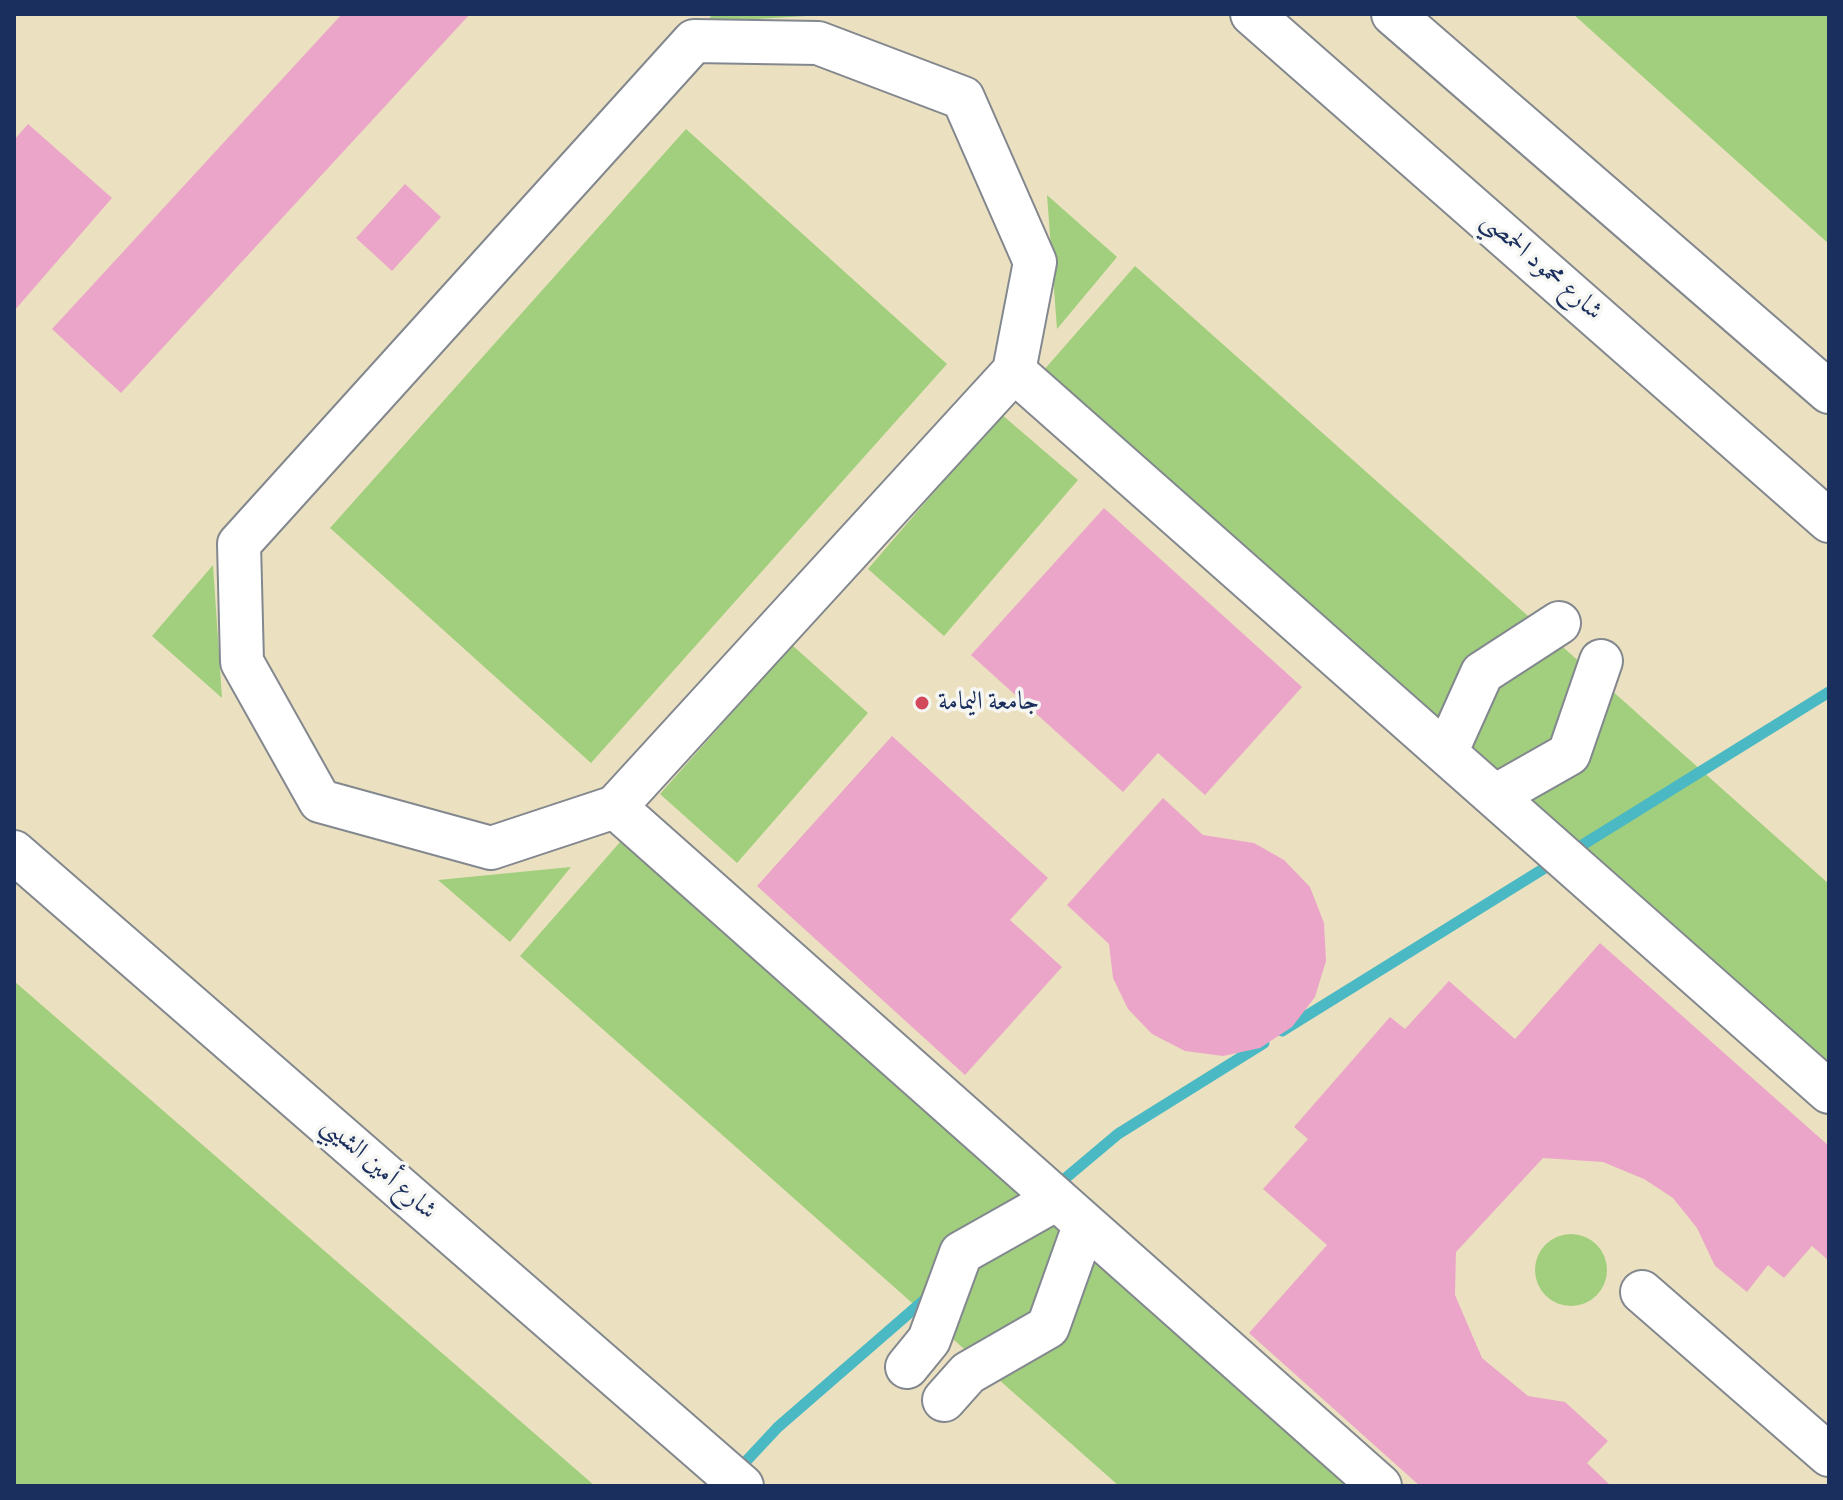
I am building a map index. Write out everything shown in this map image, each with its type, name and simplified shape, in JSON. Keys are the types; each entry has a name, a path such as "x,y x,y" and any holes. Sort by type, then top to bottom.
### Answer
{"street":[{"name":"شارع محمود الحمصي","path":"1252,14 1829,521"},
{"path":"1393,14 1829,392"},
{"path":"694,41 818,43 963,98 1035,262 1014,371 615,807 491,848 320,801 242,662 239,544 694,41"},
{"path":"1014,371 1829,1092"},
{"path":"1446,753 1482,673 1559,623"},
{"path":"1495,796 1569,754 1601,661"},
{"path":"615,807 1380,1486"},
{"name":"شارع أمين الشيبي","path":"14,852 742,1486"},
{"path":"907,1367 929,1340 961,1253 1070,1213"},
{"path":"944,1400 968,1373 1048,1327 1070,1213"},
{"path":"1642,1292 1829,1455"}],"green space":[{"path":"713,14 840,14 706,22"},
{"path":"1573,14 1829,14 1829,244"},
{"path":"686,129 947,364 591,763 330,528"},
{"path":"1047,195 1117,257 1057,329"},
{"path":"1135,266 1829,884 1829,1070 1043,371"},
{"path":"1001,414 1078,480 944,636 868,569"},
{"path":"213,565 222,698 152,636"},
{"path":"792,645 868,713 737,863 660,794"},
{"path":"621,841 1350,1486 1119,1486 520,956"},
{"path":"571,867 510,942 438,880"},
{"path":"14,981 595,1486 14,1486"},
{"path":"1571,1234 1591,1240 1601,1250 1607,1270 1601,1290 1591,1300 1571,1306 1551,1300 1541,1290 1535,1270 1541,1250 1551,1240"}],"building":[{"path":"342,14 470,14 121,393 52,329"},
{"path":"28,124 112,198 14,311 14,140"},
{"path":"405,184 441,217 392,271 356,238"},
{"path":"1104,508 1302,687 1205,795 1158,753 1123,792 971,655"},
{"path":"892,736 1048,878 1010,920 1062,967 965,1075 757,886"},
{"path":"1163,798 1203,835 1254,843 1284,860 1310,887 1324,923 1326,961 1315,997 1292,1027 1260,1048 1223,1056 1185,1051 1152,1034 1128,1009 1113,978 1109,944 1067,905"},
{"path":"1600,943 1829,1146 1829,1261 1812,1246 1784,1278 1768,1265 1747,1292 1715,1266 1697,1228 1673,1198 1644,1179 1603,1162 1543,1158 1456,1252 1455,1295 1482,1358 1528,1396 1565,1402 1608,1441 1587,1463 1611,1486 1420,1486 1249,1333 1327,1245 1263,1189 1308,1139 1294,1127 1390,1017 1405,1029 1449,981 1515,1039"}],"waterway":[{"path":"1571,852 1829,692"},
{"path":"1282,1031 1556,861"},
{"path":"1055,1187 1118,1134 1264,1043"},
{"path":"736,1472 778,1427 930,1295"}],"place":[{"name":"جامعة اليمامة","path":"922,703"}]}
